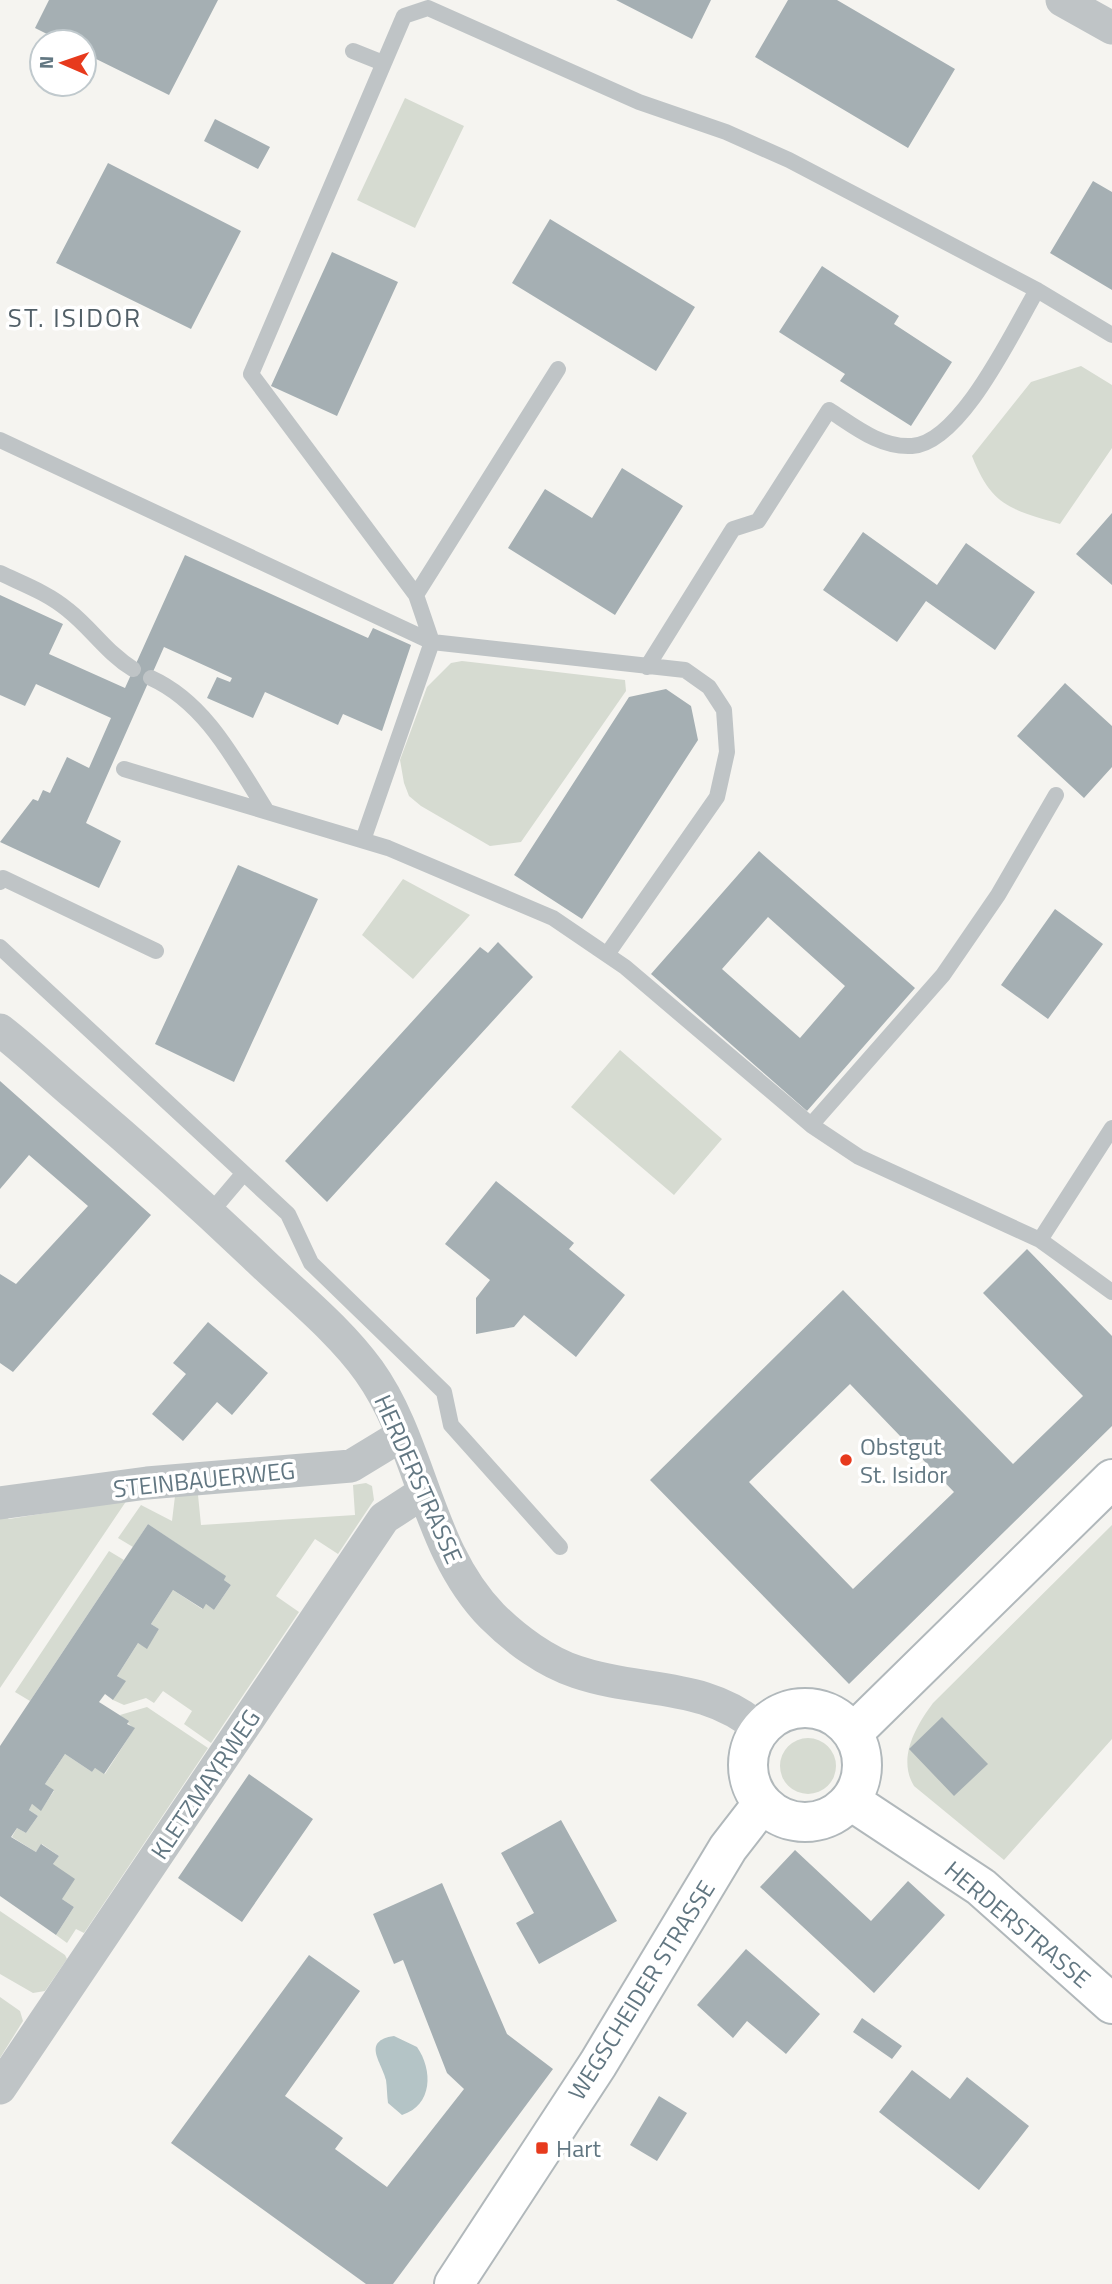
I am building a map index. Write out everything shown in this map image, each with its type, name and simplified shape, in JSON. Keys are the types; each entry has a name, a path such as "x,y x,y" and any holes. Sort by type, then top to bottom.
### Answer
{"street":[{"path":"1062,0 1112,28"},
{"name":"HERDERSTRASSE","path":"0,1030 210,1213 350,1347 387,1401 462,1576 490,1614 513,1636 553,1662 576,1672 699,1695 744,1715 760,1729"},
{"name":"STEINBAUERWEG","path":"0,1503 147,1483 351,1466 402,1435"},
{"path":"853,1733 1112,1479"},
{"name":"KLETZMAYRWEG","path":"0,2088 384,1518 424,1492"},
{"path":"793,1708 813,1708 843,1721 853,1733 863,1763 860,1783 851,1801 838,1813 822,1821 799,1823 781,1818 762,1804 751,1786 747,1766 751,1745 760,1729 777,1714 793,1708"},
{"name":"HERDERSTRASSE","path":"851,1801 981,1887 1112,2004"},
{"name":"WEGSCHEIDER STRASSE","path":"454,2284 598,2064 728,1848 762,1804"}],"lane":[{"path":"363,840 432,642 416,595 251,374 404,16 428,8 639,102 726,132 789,160 1037,290 1112,335"},
{"path":"352,51 383,63"},
{"path":"647,667 733,529 758,522 829,410 876,440 911,446 932,442 952,426 975,395 1037,290"},
{"path":"416,595 558,369"},
{"path":"0,440 432,642 685,670 709,687 724,710 727,752 717,797 608,954"},
{"path":"0,573 49,596 71,611 117,659 134,669"},
{"path":"151,678 166,685 192,705 225,744 266,810"},
{"path":"124,769 363,840 435,866 553,918 608,954 811,1125 859,1157 1040,1240 1112,1292"},
{"path":"811,1125 943,975 998,895 1056,795"},
{"path":"0,882 3,878 156,951"},
{"path":"0,947 294,1223 312,1263 444,1392 451,1425 560,1547"},
{"path":"1040,1240 1112,1128"},
{"path":"210,1213 243,1174"}],"shaded area":[{"path":"405,98 464,126 415,228 357,200"},
{"path":"1081,366 1112,385 1112,448 1060,524 1005,504 987,486 972,456 1031,382"},
{"path":"462,661 625,680 626,691 521,842 490,846 421,806 409,796 404,783 400,760 427,687 451,663"},
{"path":"403,879 470,915 413,979 362,935"},
{"path":"620,1050 722,1139 674,1195 571,1107"},
{"path":"366,1483 372,1486 374,1500 338,1554 315,1539 276,1596 299,1612 211,1743 184,1724 192,1711 163,1691 154,1703 146,1698 124,1705 113,1700 125,1681 117,1676 138,1643 147,1648 159,1629 151,1624 173,1590 202,1609 206,1604 214,1610 231,1585 224,1580 225,1576 148,1524 133,1547 118,1538 141,1505 172,1521 175,1496 198,1495 201,1525 355,1515 353,1485"},
{"path":"127,1500 0,1688 0,1513 9,1519"},
{"path":"1112,1525 1112,1739 1004,1860 914,1786 907,1764 911,1743 920,1722 933,1703"},
{"path":"109,1551 124,1560 30,1701 15,1692"},
{"path":"147,1707 208,1748 84,1933 76,1929 67,1943 56,1935 74,1907 62,1899 53,1864 59,1856 42,1844 36,1852 12,1837 17,1828 26,1833 38,1816 29,1810 32,1804 41,1810 54,1791 45,1784 65,1754 92,1772 95,1768 105,1774 134,1729 120,1715"},
{"path":"808,1738 819,1740 828,1746 834,1755 834,1777 828,1786 819,1792 808,1794 797,1792 788,1786 782,1777 780,1766 782,1755 788,1746 797,1740"},
{"path":"0,1911 65,1955 67,1959 45,1991 33,1993 0,1974"},
{"path":"0,1997 20,2011 23,2021 0,2058"},
{"path":"394,2036 417,2047 426,2066 425,2095 412,2110 402,2115 388,2103 386,2080 376,2053 378,2042"}],"building":[{"path":"49,0 218,0 169,95 98,60 98,28 35,28"},
{"path":"616,0 711,0 692,39"},
{"path":"788,0 837,0 955,69 908,148 755,57"},
{"path":"215,119 270,147 258,169 204,141"},
{"path":"108,163 241,231 191,329 56,263"},
{"path":"1093,181 1112,192 1112,290 1050,253"},
{"path":"550,219 695,307 656,371 512,283"},
{"path":"332,252 398,282 337,416 271,386"},
{"path":"822,266 899,316 894,324 952,362 911,426 840,381 845,374 779,332"},
{"path":"622,468 683,506 615,615 508,548 545,489 592,518"},
{"path":"1112,513 1112,585 1076,554"},
{"path":"863,532 937,585 966,543 1035,592 995,650 926,601 897,642 823,590"},
{"path":"185,555 368,638 373,628 411,645 382,731 343,714 338,725 265,692 253,718 207,698 217,677 230,682 232,678 164,647 86,823 121,841 99,888 0,842 33,799 38,801 43,790 50,793 67,757 89,768 111,718 36,684 25,706 0,695 0,595 63,624 49,654 125,688"},
{"path":"1065,683 1112,726 1112,767 1084,798 1017,736"},
{"path":"666,689 691,706 698,740 582,919 514,875 629,697"},
{"path":"759,851 915,988 807,1111 651,974","holes":["768,917 845,986 800,1038 722,969"]},
{"path":"238,865 318,899 234,1082 155,1044"},
{"path":"1055,909 1103,944 1048,1019 1001,985"},
{"path":"498,942 533,977 327,1202 285,1161 480,947 488,953"},
{"path":"0,1081 151,1215 13,1372 0,1363 0,1274 16,1284 88,1206 29,1155 0,1189"},
{"path":"496,1181 574,1243 569,1249 625,1295 576,1357 524,1315 514,1327 476,1334 476,1298 490,1280 445,1244"},
{"path":"1027,1249 1112,1336 1112,1426 849,1684 650,1480 843,1290 1013,1464 1083,1396 983,1293","holes":["850,1384 954,1492 853,1589 749,1482"]},
{"path":"208,1322 268,1373 232,1415 217,1402 183,1441 152,1414 186,1374 173,1363"},
{"path":"148,1524 226,1576 224,1580 231,1585 214,1610 206,1604 203,1609 173,1590 151,1624 159,1629 147,1649 138,1643 117,1676 126,1681 113,1700 105,1694 99,1702 129,1721 127,1724 135,1728 104,1774 95,1768 92,1772 65,1754 45,1784 54,1790 41,1811 32,1804 29,1810 38,1816 26,1833 17,1828 11,1837 36,1852 41,1844 59,1856 53,1864 75,1879 62,1899 74,1907 56,1935 0,1896 0,1746"},
{"path":"942,1717 988,1764 954,1796 909,1749"},
{"path":"249,1774 313,1819 242,1922 178,1878"},
{"path":"561,1820 617,1921 539,1964 516,1923 534,1913 501,1853"},
{"path":"795,1850 871,1921 908,1881 945,1915 874,1993 760,1887"},
{"path":"442,1883 507,2034 553,2069 393,2284 366,2284 171,2143 309,1955 360,1991 285,2096 343,2138 335,2149 387,2187 464,2089 447,2073 403,1960 394,1964 373,1914"},
{"path":"746,1949 820,2014 786,2054 747,2021 733,2038 697,2005"},
{"path":"862,2018 902,2046 892,2059 853,2032"},
{"path":"912,2070 950,2099 967,2077 1029,2126 979,2190 879,2112"},
{"path":"659,2096 687,2113 657,2161 630,2145"}],"place":[{"name":"Obstgut St. Isidor","path":"846,1460"},
{"name":"Hart","path":"542,2148"}],"district":[{"name":"ST. ISIDOR","path":"75,317"}]}
